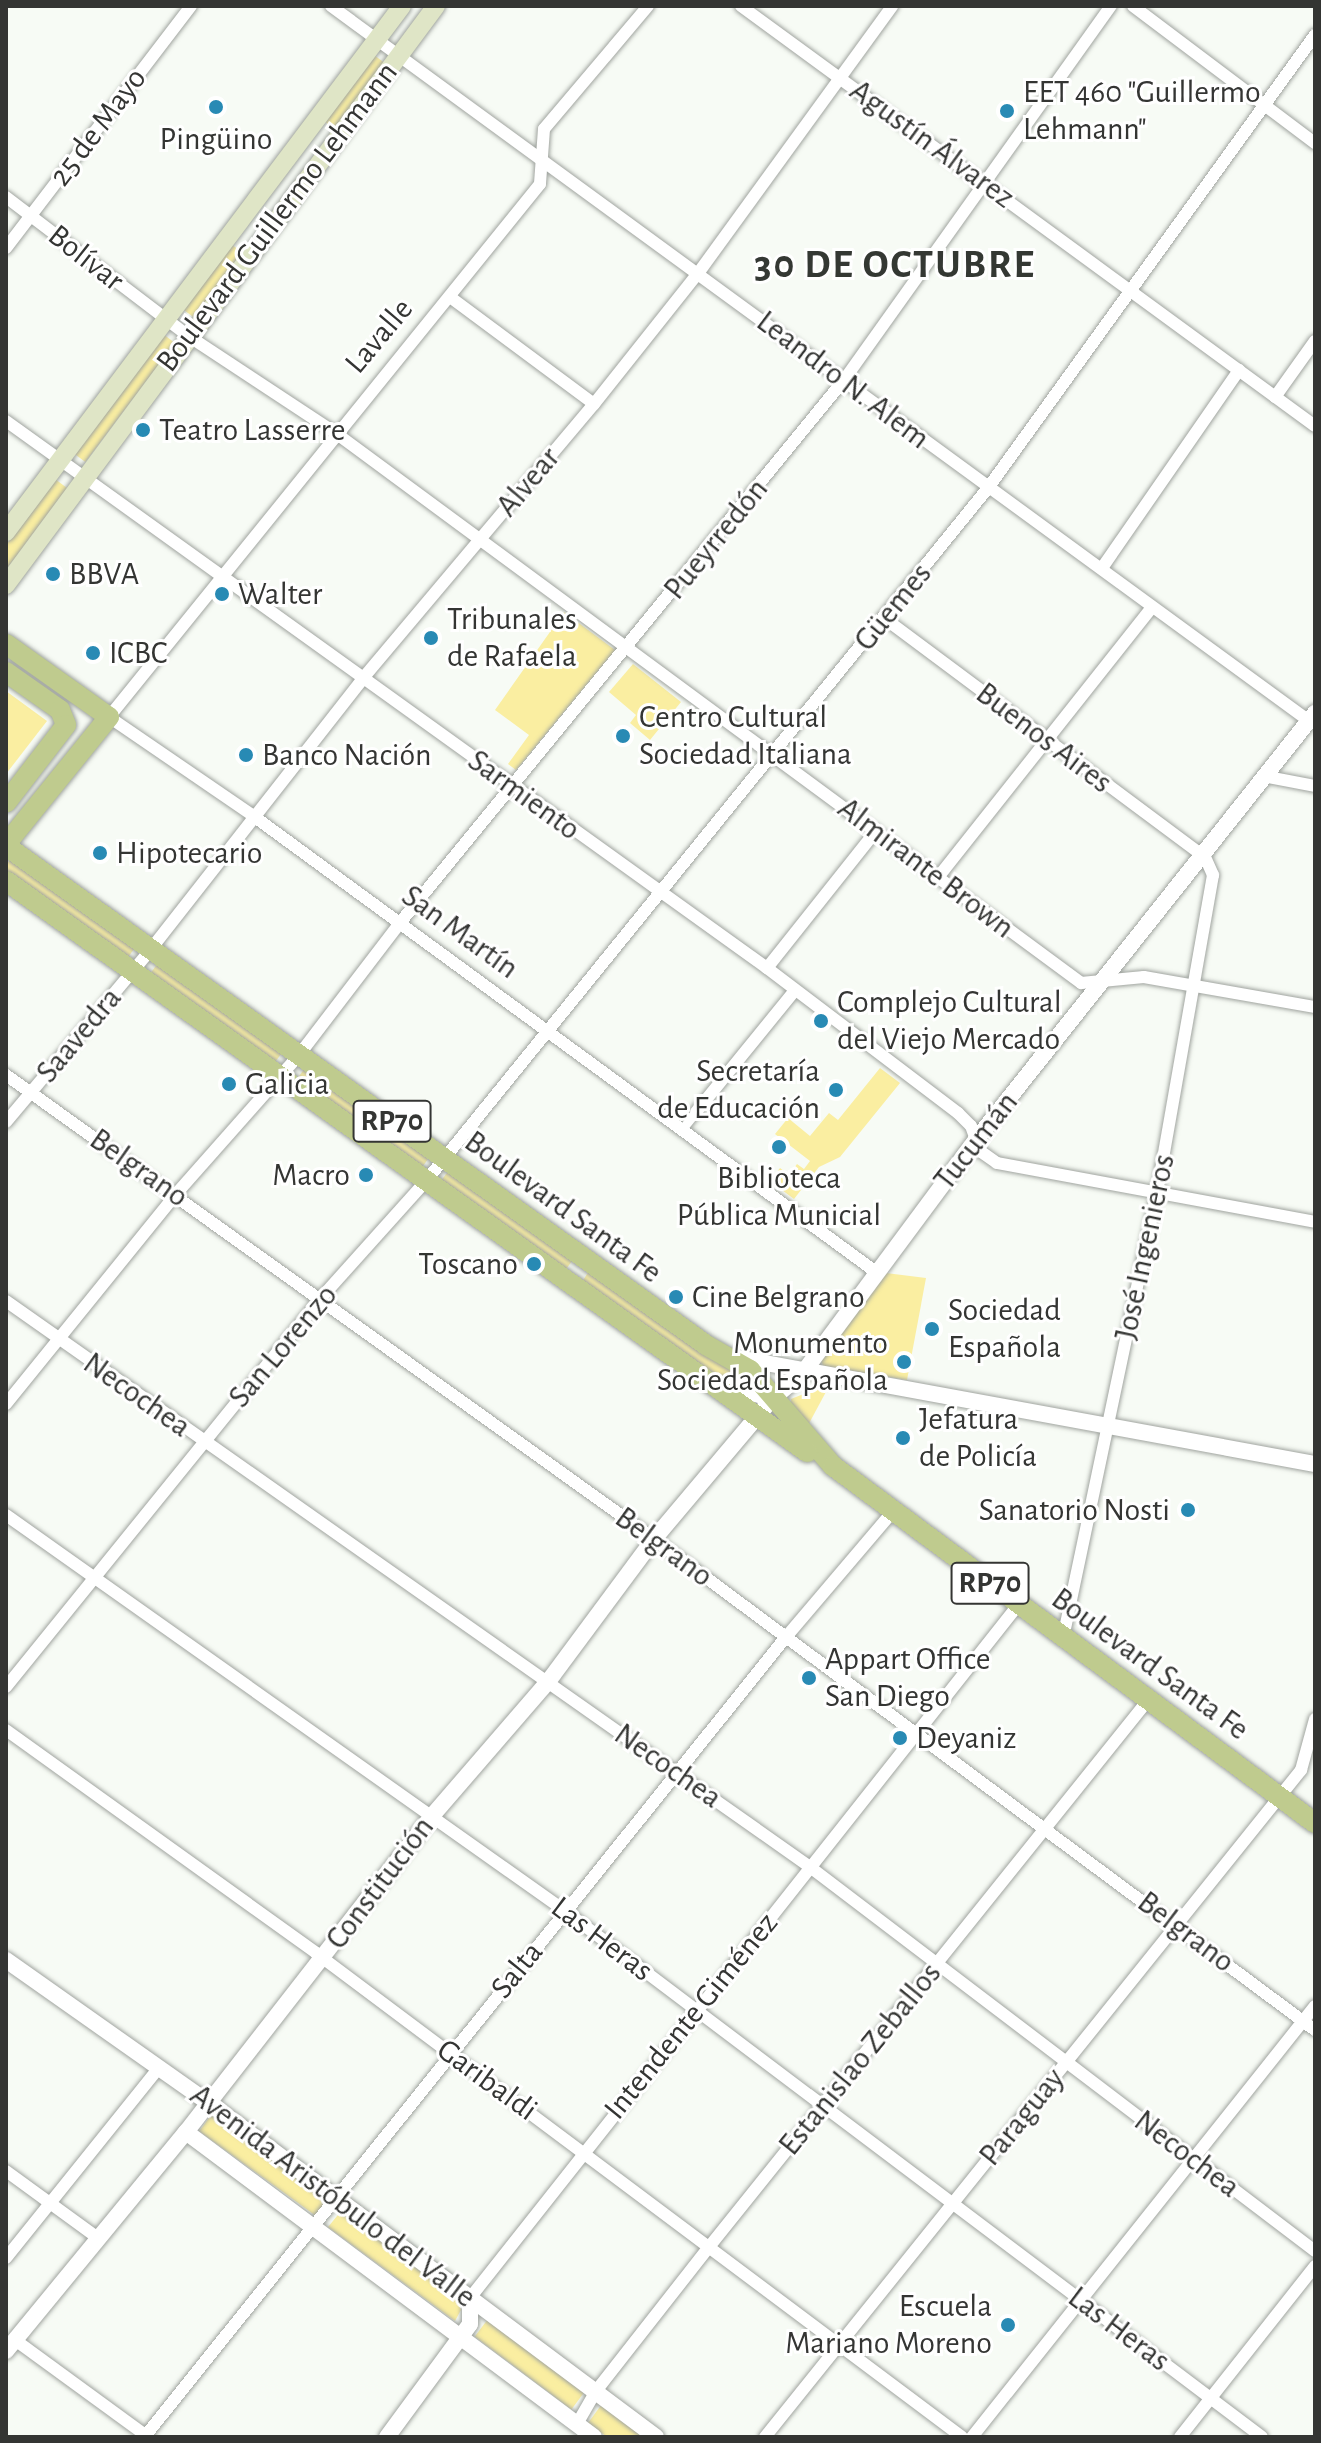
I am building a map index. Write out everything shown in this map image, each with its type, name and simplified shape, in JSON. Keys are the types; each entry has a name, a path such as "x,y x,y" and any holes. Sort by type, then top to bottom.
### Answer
{"main road":[{"name":"Boulevard Guillermo Lehmann","path":"6,532 402,6"},
{"name":"Boulevard Guillermo Lehmann","path":"6,585 187,335 436,6"},
{"path":"313,125 334,141"},
{"path":"232,230 254,248"},
{"name":"San Martín","path":"6,644 109,717"},
{"path":"6,672 60,710 66,725 6,803"},
{"name":"Lavalle","path":"6,845 109,717"},
{"name":"Boulevard Santa Fe","path":"6,845 585,1259 714,1350 750,1370 833,1466"},
{"name":"Boulevard Santa Fe","path":"6,881 757,1418 895,1509 1018,1605 1315,1823"},
{"path":"567,1281 585,1259"}],"street":[{"name":"25 de Mayo","path":"6,248 191,6"},
{"name":"Leandro N. Alem","path":"331,6 397,57 699,272 1152,607 1312,717"},
{"name":"Lavalle","path":"109,717 222,572 540,184 544,161 540,141 544,129 648,6"},
{"name":"Agustín Álvarez","path":"741,6 1315,426"},
{"name":"Alvear","path":"151,949 252,815 594,404 699,272 892,6"},
{"name":"Pueyrredón","path":"6,1404 176,1194 299,1055 399,924 844,380 983,181 1111,6"},
{"path":"1133,6 1315,143"},
{"name":"Güemes","path":"445,1159 776,754 988,488 1315,35"},
{"name":"Bolívar","path":"6,197 165,319"},
{"path":"450,297 594,404"},
{"name":"Almirante Brown","path":"165,319 337,434 627,649 776,754 1081,983 1130,975 1315,1007"},
{"path":"1275,397 1315,341"},
{"path":"1102,568 1239,370"},
{"name":"Sarmiento","path":"6,421 82,479 222,572 511,787 767,968 958,1113 971,1126 975,1141 997,1163 1315,1222"},
{"path":"939,876 1152,607"},
{"name":"Buenos Aires","path":"884,618 1205,857"},
{"name":"San Martín","path":"109,717 252,815 876,1272"},
{"name":"Tucumán","path":"757,1418 772,1399 802,1374 975,1141 1205,857 1312,717"},
{"path":"1268,777 1315,786"},
{"path":"767,968 876,831"},
{"name":"José Ingenieros","path":"1063,1637 1157,1192 1195,985 1213,875 1205,857"},
{"name":"Saavedra","path":"6,1122 151,949"},
{"path":"682,1129 795,990"},
{"name":"Belgrano","path":"6,1075 654,1539 1048,1827 1315,2030"},
{"name":"San Lorenzo","path":"6,1687 320,1299 445,1159"},
{"name":"Necochea","path":"6,1301 547,1683 678,1771 810,1867 1315,2251"},
{"path":"714,1350 802,1374 1315,1464"},
{"path":"675,1359 732,1389 772,1399"},
{"name":"Constitución","path":"11,2345 186,2132 432,1816 547,1683 654,1539 757,1418"},
{"name":"Salta","path":"147,2436 786,1637 895,1509"},
{"name":"Las Heras","path":"6,1515 565,1911 1262,2437"},
{"name":"Intendente Giménez","path":"387,2437 462,2337 473,2311 470,2298 583,2151 699,2011 1018,1605"},
{"name":"Estanislao Zeballos","path":"577,2424 596,2391 709,2247 1149,1699"},
{"name":"Paraguay","path":"765,2437 1301,1770 1315,1719"},
{"name":"Garibaldi","path":"6,1730 323,1958 962,2437"},
{"name":"Avenida Aristóbulo del Valle","path":"7,1962 209,2103 656,2437"},
{"path":"972,2437 1084,2302 1315,2006"},
{"path":"6,2258 159,2068"},
{"name":"Avenida Aristóbulo del Valle","path":"186,2132 594,2437"},
{"path":"6,2171 98,2238"},
{"path":"1180,2437 1315,2266"},
{"path":"11,2345 147,2436"}],"shaded area":[{"path":"374,55 386,64 336,130 324,121"},
{"path":"231,244 243,253 194,318 182,309"},
{"path":"163,334 175,343 85,462 73,453"},
{"path":"55,479 67,488 6,570 6,545"},
{"path":"564,612 615,650 516,770 508,764 529,735 495,710"},
{"path":"633,664 681,702 650,740 630,723 636,715 609,692"},
{"path":"6,691 47,721 6,774"},
{"path":"11,858 135,948 126,960 6,873 6,865"},
{"path":"158,963 282,1053 274,1064 150,974"},
{"path":"305,1068 429,1158 421,1169 297,1079"},
{"path":"880,1068 900,1083 840,1157 819,1167 794,1199 770,1181 780,1168 789,1175 797,1164 804,1169 810,1161 775,1134 788,1118 810,1136 829,1113 838,1120"},
{"path":"449,1170 573,1260 565,1271 441,1181"},
{"path":"589,1271 752,1381 745,1389 699,1366 582,1282"},
{"path":"878,1272 926,1278 907,1380 823,1366 820,1357"},
{"path":"816,1389 827,1390 806,1429 791,1408 791,1399"},
{"path":"211,2115 328,2200 317,2216 199,2131"},
{"path":"342,2210 456,2296 461,2310 455,2321 328,2227"},
{"path":"488,2319 585,2392 571,2409 475,2337"},
{"path":"602,2404 646,2437 607,2437 588,2423"}],"place":[{"name":"Pingüino","path":"216,107"},
{"name":"EET 460 \"Guillermo Lehmann\"","path":"1007,111"},
{"name":"Teatro Lasserre","path":"143,430"},
{"name":"BBVA","path":"53,574"},
{"name":"Walter","path":"222,594"},
{"name":"Tribunales de Rafaela","path":"431,638"},
{"name":"ICBC","path":"93,653"},
{"name":"Centro Cultural Sociedad Italiana","path":"623,736"},
{"name":"Banco Nación","path":"246,755"},
{"name":"Hipotecario","path":"100,853"},
{"name":"Complejo Cultural del Viejo Mercado","path":"821,1021"},
{"name":"Galicia","path":"229,1084"},
{"name":"Secretaría de Educación","path":"836,1090"},
{"name":"Biblioteca Pública Municial","path":"779,1147"},
{"name":"Macro","path":"366,1175"},
{"name":"Toscano","path":"534,1264"},
{"name":"Cine Belgrano","path":"676,1297"},
{"name":"Sociedad Española","path":"932,1329"},
{"name":"Monumento Sociedad Española","path":"904,1362"},
{"name":"Jefatura de Policía","path":"903,1438"},
{"name":"Sanatorio Nosti","path":"1188,1510"},
{"name":"Appart Office San Diego","path":"809,1678"},
{"name":"Deyaniz","path":"900,1738"},
{"name":"Escuela Mariano Moreno","path":"1008,2325"}],"district":[{"name":"30 DE OCTUBRE","path":"895,265"}]}
